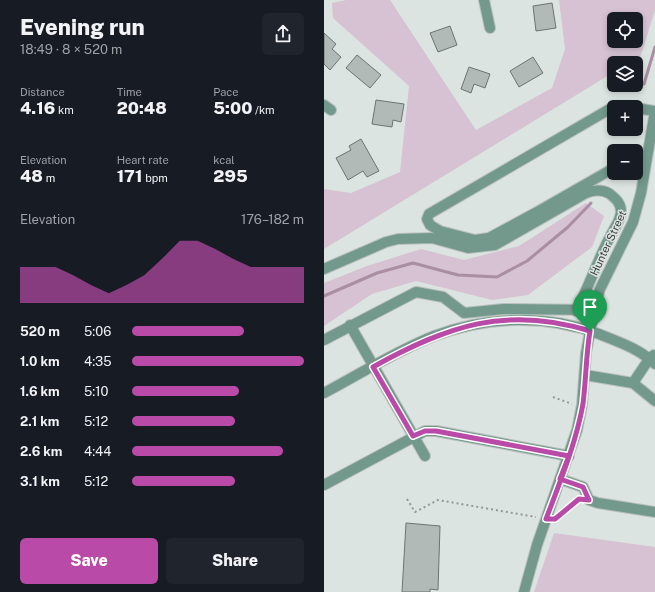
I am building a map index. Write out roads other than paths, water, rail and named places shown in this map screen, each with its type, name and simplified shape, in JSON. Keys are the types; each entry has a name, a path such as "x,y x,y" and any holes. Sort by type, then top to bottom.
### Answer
{"street":[{"path":"484,0 490,28"},
{"path":"643,109 655,111"},
{"name":"Hunter Street","path":"643,157 655,111"},
{"path":"607,112 429,214 427,219 430,225 440,231 475,240 489,238 607,172"},
{"name":"Hunter Street","path":"524,592 537,545 569,456 582,405 586,375 586,353 594,310 600,289 633,222 641,193 641,180"},
{"path":"324,269 380,245 398,239 432,238 468,248 495,245 586,193 598,190 606,192 616,198 620,205 619,223 610,237 588,288 576,311"},
{"path":"324,340 350,325 416,292 443,297 464,313 504,309 594,310"},
{"path":"324,394 412,346 434,336 484,322 514,319 564,323 624,344 653,359 633,383"},
{"path":"350,325 425,456"},
{"path":"586,375 633,383 655,401"},
{"path":"324,485 413,436 425,431 436,431 569,456"},
{"path":"560,479 583,487 589,500 598,503 655,512"}],"waterway":[{"path":"644,84 655,47"},
{"path":"324,296 377,273 413,263 458,275 497,277 527,261 568,227 591,203"}]}
